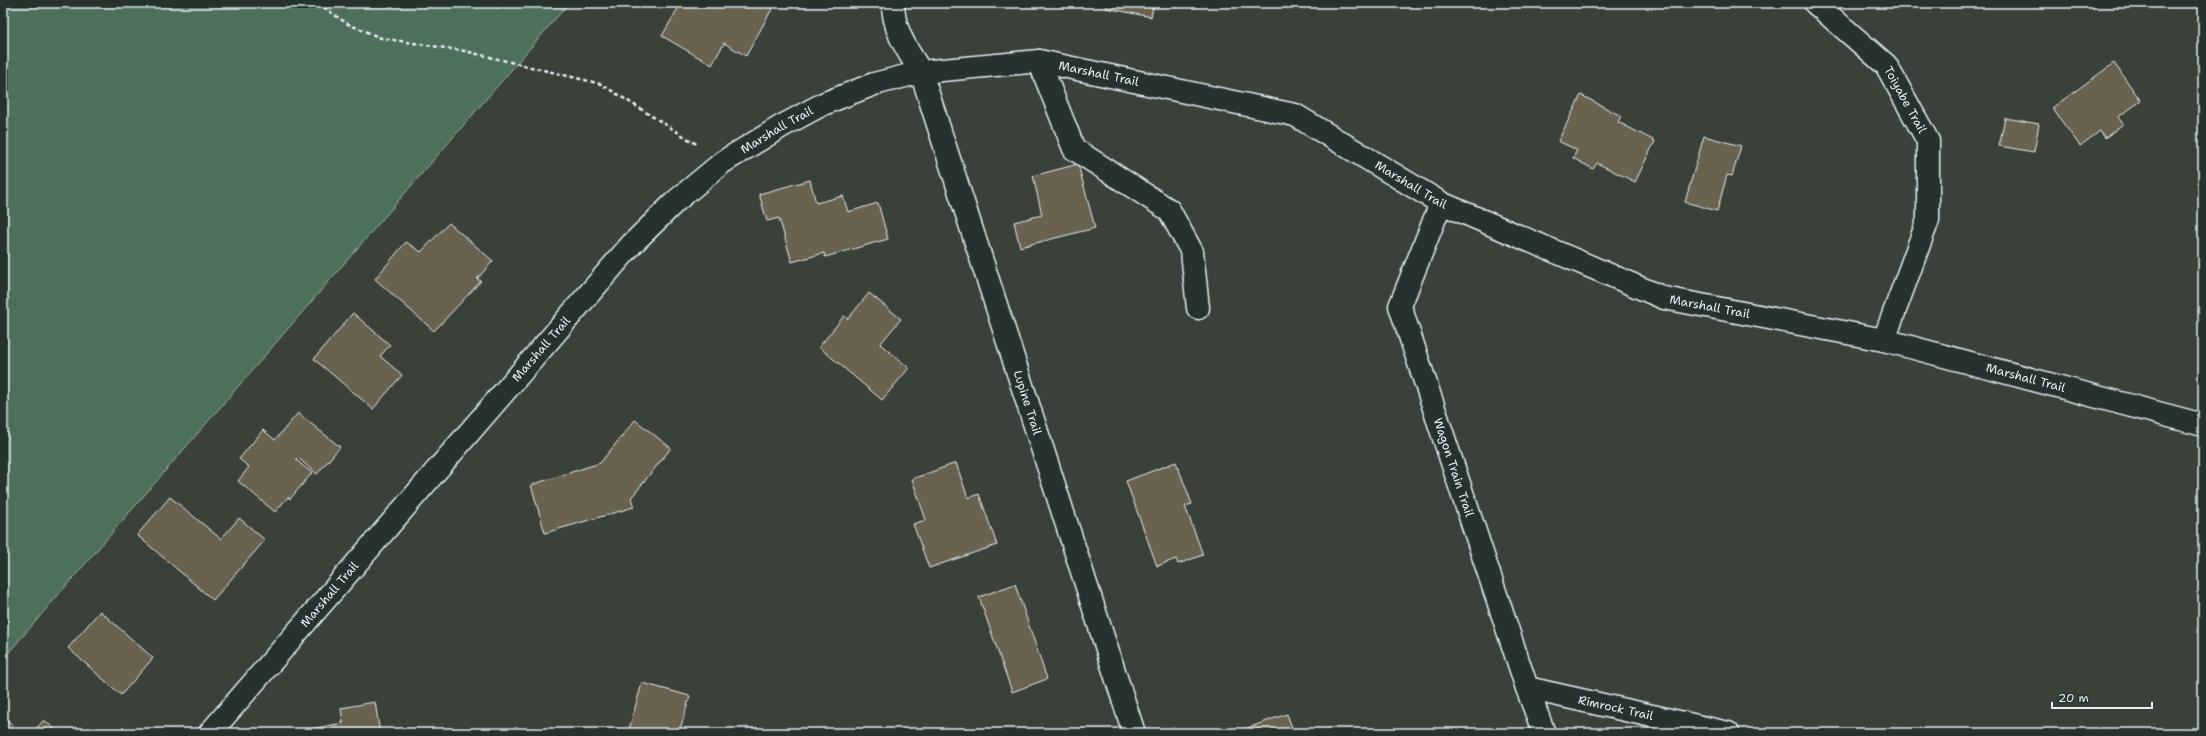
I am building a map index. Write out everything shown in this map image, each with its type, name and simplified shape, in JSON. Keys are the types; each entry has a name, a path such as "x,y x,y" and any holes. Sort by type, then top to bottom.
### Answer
{"street":[{"path":"894,3 893,12 900,38 922,72"},
{"name":"Toiyabe Trail","path":"1815,3 1886,65 1928,141 1928,220 1884,340"},
{"name":"Marshall Trail","path":"210,733 631,245 676,201 723,162 782,126 823,104 874,84 922,72 1039,61 1295,115 1441,203 1664,298 1884,340 2203,425"},
{"path":"1039,61 1074,149 1169,210 1192,252 1198,308"},
{"name":"Lupine Trail","path":"922,72 1134,733"},
{"name":"Wagon Train Trail","path":"1441,203 1400,306 1527,688 1544,733"},
{"name":"Rimrock Trail","path":"1527,688 1728,733"}],"path":[{"path":"318,3 346,23 381,38 465,51 601,84 656,117 723,162"}],"green space":[{"path":"3,3 569,3 3,659"}],"building":[{"path":"681,3 766,3 773,7 746,56 724,43 712,65 662,36"},
{"path":"1107,3 1154,3 1151,17 1106,8"},
{"path":"2114,63 2141,101 2118,117 2123,124 2105,138 2100,131 2080,146 2052,108"},
{"path":"1581,95 1621,116 1618,122 1655,141 1635,182 1597,163 1593,169 1573,158 1577,150 1558,141"},
{"path":"2005,118 2039,124 2034,152 1999,146"},
{"path":"1704,136 1741,146 1732,176 1727,175 1717,211 1685,202"},
{"path":"1078,164 1095,228 1020,247 1014,222 1042,215 1033,176"},
{"path":"810,180 816,203 843,196 848,212 878,203 888,239 825,257 824,253 792,262 779,218 767,221 759,194"},
{"path":"449,223 493,261 477,279 481,281 434,331 375,279 406,242 421,252"},
{"path":"869,293 901,319 880,344 909,368 882,400 819,347 844,316 848,319"},
{"path":"353,313 390,345 380,356 402,375 373,409 314,359"},
{"path":"298,413 340,447 317,474 298,458 296,460 312,473 290,499 288,497 275,512 238,481 249,467 239,459 263,430 275,440"},
{"path":"635,420 671,448 631,498 634,507 545,533 531,485 600,463"},
{"path":"1176,462 1192,504 1185,506 1203,555 1178,564 1176,559 1157,566 1126,481"},
{"path":"956,463 968,498 979,494 997,545 929,568 913,524 926,520 912,479"},
{"path":"170,497 221,539 239,518 265,540 213,600 137,535"},
{"path":"1015,584 1047,679 1012,692 979,597"},
{"path":"100,611 153,658 121,695 68,648"},
{"path":"642,683 690,696 679,733 628,733"},
{"path":"375,702 380,733 301,733 300,731 343,723 341,708"},
{"path":"1287,714 1294,733 1233,733"},
{"path":"5,718 22,733 3,733"},
{"path":"44,720 59,733 32,733"}]}
